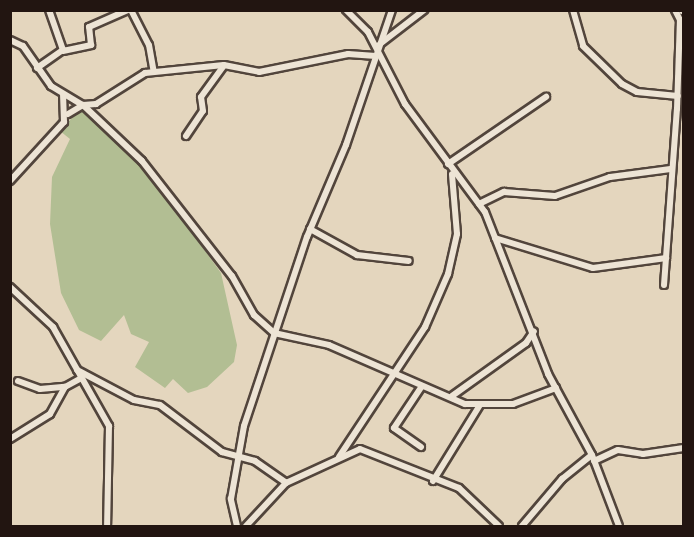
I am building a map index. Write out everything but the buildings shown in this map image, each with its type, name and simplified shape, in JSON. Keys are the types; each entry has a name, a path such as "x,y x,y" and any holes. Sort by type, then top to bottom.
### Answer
{"street":[{"path":"49,10 63,51"},
{"path":"37,68 63,51 91,45 90,27 130,10 149,45 154,72"},
{"path":"346,10 378,51 405,104 479,204 556,388 593,458 620,526"},
{"path":"237,526 231,499 242,457 244,426 310,229 392,10"},
{"path":"10,181 68,114 83,105 104,100 137,75 224,65 259,72 348,54 378,51 424,10"},
{"path":"573,10 583,46 622,84 637,92 678,96"},
{"path":"664,285 670,169 674,147 681,50 681,13"},
{"path":"10,40 22,46 37,68 63,96 83,105 141,161 232,276 254,315 274,333 329,345 422,386 480,405 538,399 556,388"},
{"path":"186,136 204,111 201,97 224,65"},
{"path":"63,96 68,114"},
{"path":"449,166 546,97"},
{"path":"674,147 684,148"},
{"path":"339,457 432,313 454,256 458,214 449,166"},
{"path":"479,204 504,192 555,196 610,177 670,169"},
{"path":"310,229 357,255 409,261"},
{"path":"495,238 593,268 666,258"},
{"path":"10,287 53,327 110,430 107,526"},
{"path":"452,396 534,331"},
{"path":"77,370 134,400 160,405 222,452 242,457 286,483"},
{"path":"18,381 40,389 65,387 81,378"},
{"path":"421,447 394,428 422,386"},
{"path":"10,439 54,410 65,387"},
{"path":"433,481 480,405"},
{"path":"522,526 562,479 593,458 618,450 643,454 684,448"},
{"path":"246,526 286,483 339,457 368,450 433,481 459,488 499,526"}],"green space":[{"path":"82,107 150,174 221,273 237,345 234,362 207,387 188,393 173,379 165,388 135,367 149,342 131,334 124,315 101,341 79,330 61,293 50,224 52,177 70,139 60,131"}]}
